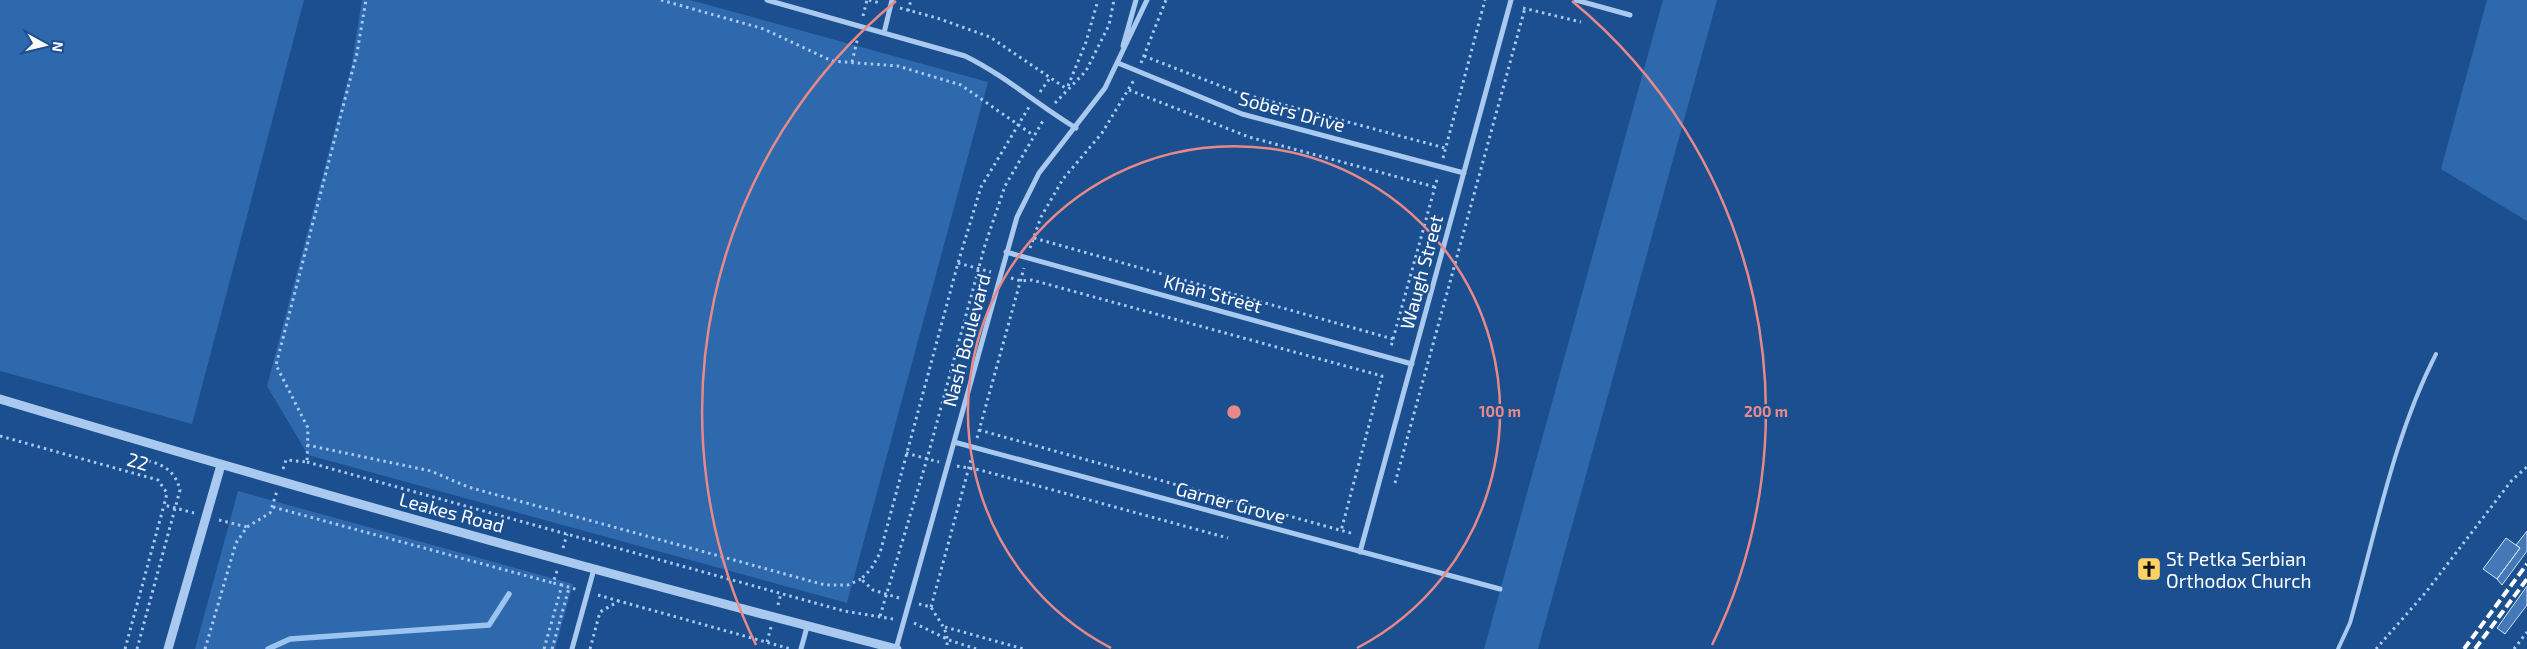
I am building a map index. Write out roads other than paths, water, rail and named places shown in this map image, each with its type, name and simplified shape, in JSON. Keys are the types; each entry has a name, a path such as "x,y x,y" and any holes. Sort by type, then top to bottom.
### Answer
{"street":[{"path":"767,0 965,56 986,66 1033,101 1076,128"},
{"name":"Nash Boulevard","path":"1118,63 1136,0"},
{"name":"Nash Boulevard","path":"896,649 1017,216 1032,185 1051,157 1076,128 1105,88 1147,0"},
{"path":"1576,0 1630,14"},
{"name":"Waugh Street","path":"1360,552 1510,2"},
{"path":"884,33 892,3"},
{"name":"Sobers Drive","path":"1118,63 1242,114 1464,173"},
{"name":"Khan Street","path":"1006,252 1412,364"},
{"name":"Leakes Road","path":"0,399 220,465 807,627 896,649"},
{"name":"Garner Grove","path":"954,442 1500,589"},
{"path":"168,649 220,465"},
{"path":"572,649 594,568"},
{"path":"801,649 807,627"}],"lane":[{"path":"2338,649 2352,614 2405,423 2418,390 2436,354"}],"waterway":[{"path":"268,649 290,639 489,625 509,594"}],"railway":[{"path":"2464,649 2527,564"},
{"path":"2475,649 2527,579"}],"place":[{"name":"St Petka Serbian Orthodox Church","path":"2149,569"}]}
